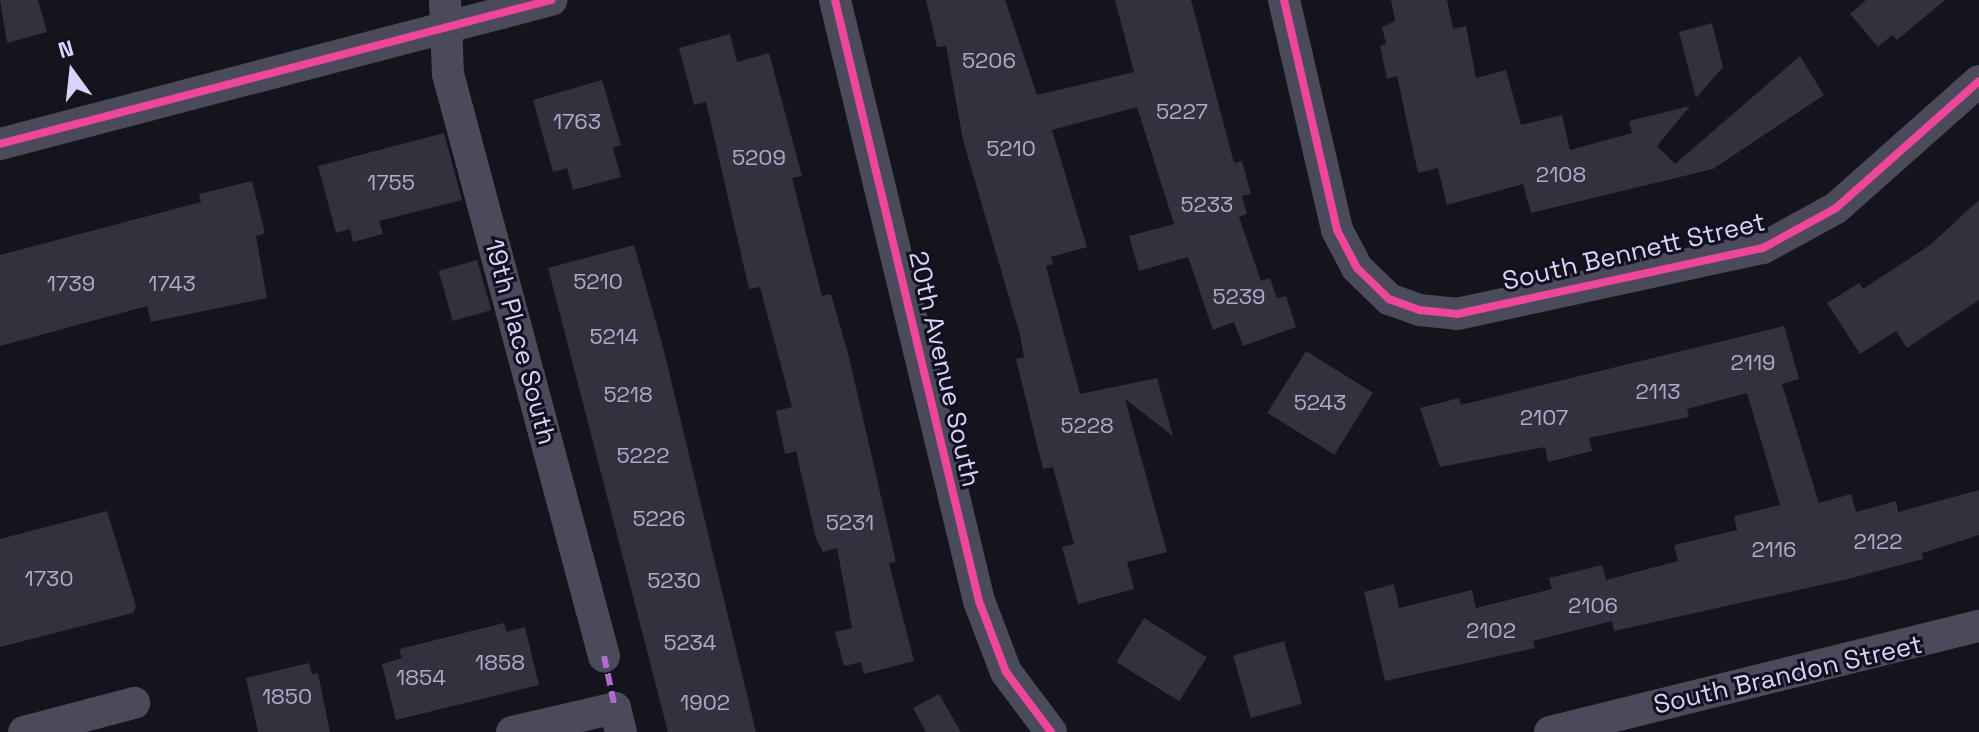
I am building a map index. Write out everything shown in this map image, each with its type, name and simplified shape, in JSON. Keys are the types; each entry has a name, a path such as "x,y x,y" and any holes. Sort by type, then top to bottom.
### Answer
{"street":[{"path":"0,144 445,14 551,0"},
{"name":"20th Avenue South","path":"835,0 979,601 1006,672 1051,732"},
{"name":"South Bennett Street","path":"1284,0 1337,230 1357,268 1389,299 1457,314 1763,248 1836,208 1979,81"},
{"name":"19th Place South","path":"445,14 448,74 604,656"},
{"name":"South Brandon Street","path":"1550,732 1979,626"},
{"path":"24,732 134,703"},
{"path":"512,732 615,708 621,732"}],"building":[{"path":"0,0 38,0 47,32 7,43"},
{"path":"926,0 1005,0 1037,95 1134,72 1115,0 1191,0 1234,163 1242,161 1251,194 1242,196 1247,214 1239,217 1261,281 1270,278 1277,298 1286,296 1296,327 1243,346 1234,322 1213,330 1188,257 1139,271 1129,236 1174,224 1137,107 1052,130 1087,247 1051,257 1053,264 1046,266 1080,394 1157,378 1173,436 1125,399 1167,552 1127,562 1134,589 1078,604 1062,547 1074,544 1053,467 1043,469 1016,359 1024,357 1020,335 963,140 946,46 937,47"},
{"path":"1391,0 1447,0 1453,29 1466,26 1476,78 1506,70 1521,125 1562,115 1570,150 1632,133 1629,121 1690,106 1657,146 1675,164 1800,56 1824,95 1713,169 1531,213 1523,184 1447,205 1438,168 1418,173 1397,76 1387,79 1380,46 1386,44 1382,27 1395,21"},
{"path":"1866,0 1945,0 1897,40 1892,35 1878,47 1850,14"},
{"path":"1712,23 1723,67 1696,98 1679,32"},
{"path":"730,34 737,62 769,53 802,176 792,178 822,296 831,294 849,357 896,562 889,563 914,661 864,674 861,662 844,666 835,632 852,628 837,548 823,552 816,539 796,451 785,454 776,411 792,407 760,287 749,289 706,102 694,105 679,48"},
{"path":"602,80 621,145 613,148 621,177 573,190 567,168 553,172 533,100"},
{"path":"444,133 462,200 379,221 383,234 353,242 350,229 336,233 318,166"},
{"path":"252,181 265,233 256,236 267,298 151,322 147,306 0,346 0,255 201,202 199,194"},
{"path":"1979,200 1979,300 1907,348 1896,331 1860,354 1827,303 1859,283 1863,289 1930,245"},
{"path":"634,245 663,347 756,732 668,732 548,268"},
{"path":"477,260 491,310 453,321 439,271"},
{"path":"1784,326 1799,379 1782,384 1819,503 1851,494 1856,512 1896,501 1898,512 1979,490 1979,535 1922,553 1923,559 1848,579 1614,631 1612,621 1533,641 1535,648 1385,681 1364,592 1394,584 1399,608 1472,590 1476,608 1552,589 1549,578 1602,565 1606,580 1678,561 1674,545 1737,530 1734,516 1780,505 1747,393 1687,409 1689,417 1589,438 1592,451 1548,462 1545,447 1440,467 1420,408 1459,398 1461,405"},
{"path":"1306,351 1373,393 1334,455 1267,413"},
{"path":"107,511 136,606 133,613 0,647 0,539"},
{"path":"1144,618 1207,657 1179,701 1116,662"},
{"path":"504,623 507,632 525,627 539,685 396,720 382,664 402,658 399,649"},
{"path":"1284,641 1302,703 1251,718 1233,656"},
{"path":"309,663 312,674 318,673 330,732 258,732 246,678"},
{"path":"939,694 961,732 926,732 913,708"}],"marked path":[{"path":"604,656 615,708"}],"cycle path":[{"path":"0,144 551,0"},
{"path":"835,0 979,601 1006,672 1051,732"},
{"path":"1284,0 1337,230 1357,268 1389,299 1420,310 1457,314 1763,248 1836,208 1979,81"}]}
